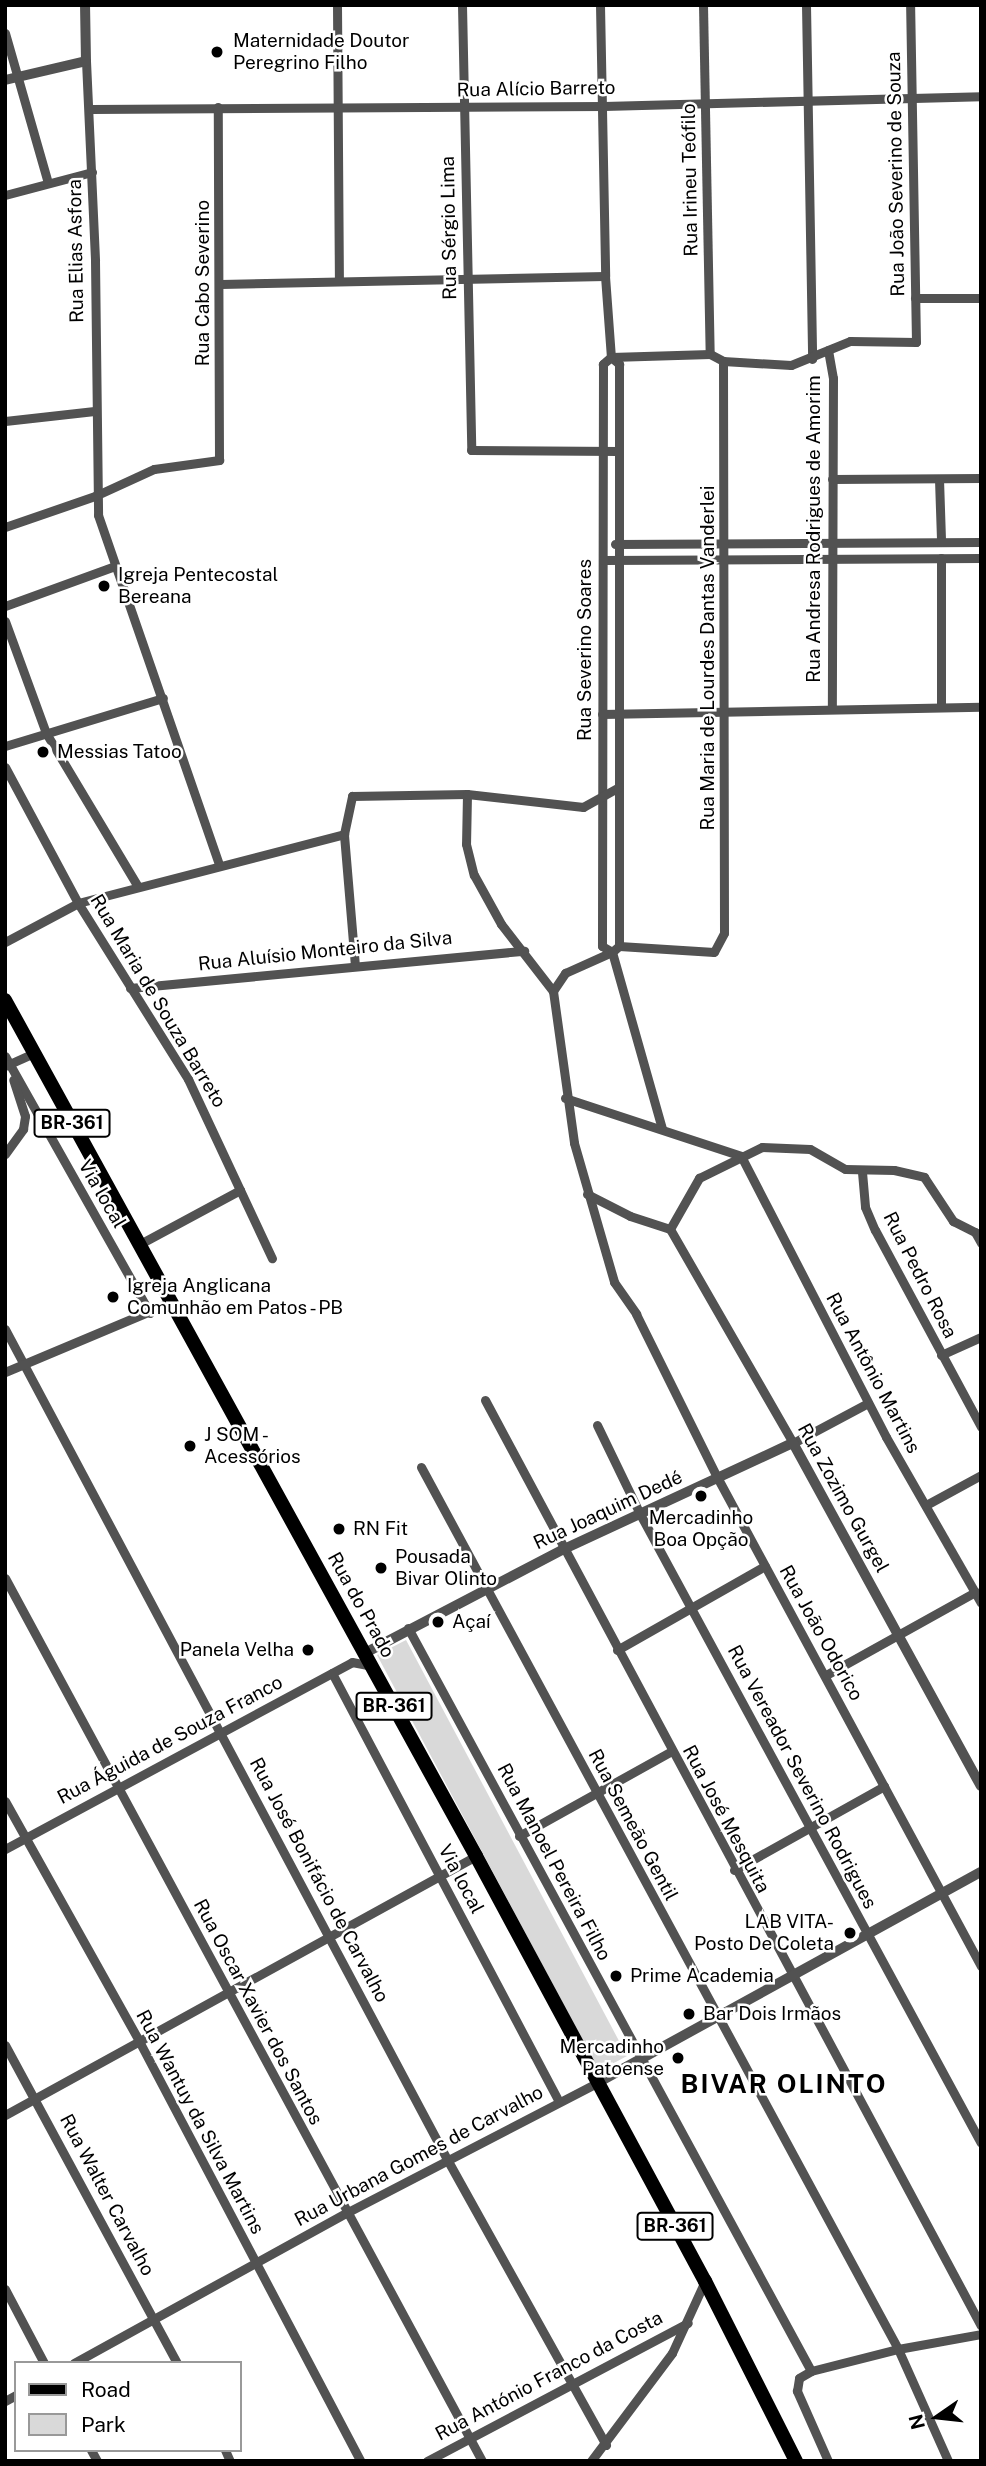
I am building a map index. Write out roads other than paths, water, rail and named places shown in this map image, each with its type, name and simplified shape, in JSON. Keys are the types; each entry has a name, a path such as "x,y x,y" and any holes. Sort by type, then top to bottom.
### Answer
{"main road":[{"name":"Rua do Prado","path":"5,1000 169,1303 358,1639 597,2083"},
{"name":"BR-361","path":"597,2083 705,2281 796,2461"}],"street":[{"name":"Rua Elias Asfora","path":"85,5 86,61 91,109 95,496 115,566 219,865"},
{"path":"337,5 339,281"},
{"name":"Rua Sérgio Lima","path":"462,5 471,450 603,450"},
{"name":"Rua Severino Soares","path":"600,5 604,106 605,276 611,357 619,364 619,787 616,949 662,1129"},
{"name":"Rua Irineu Teófilo","path":"703,5 710,354"},
{"path":"806,5 812,359"},
{"name":"Rua João Severino de Souza","path":"828,350 850,341 916,342 914,98 910,5"},
{"path":"5,33 20,77 48,183"},
{"path":"5,80 86,61"},
{"name":"Rua Alício Barreto","path":"91,109 604,106 981,96"},
{"name":"Rua Cabo Severino","path":"95,496 154,469 219,460 222,284 218,107"},
{"path":"5,195 92,172"},
{"path":"222,284 605,276"},
{"path":"915,298 981,298"},
{"path":"611,357 710,354 723,361 791,365 812,359 828,350"},
{"name":"Rua Andresa Rodrigues de Amorim","path":"828,350 833,378 832,708"},
{"name":"Rua Severino Soares","path":"611,357 603,365 603,946 616,949"},
{"name":"Rua Maria de Lourdes Dantas Vanderlei","path":"616,949 714,952 724,933 727,542 723,361"},
{"path":"5,421 94,411"},
{"path":"603,450 618,451"},
{"path":"832,479 981,478"},
{"path":"939,479 941,541"},
{"path":"5,527 95,496"},
{"path":"604,544 832,540 981,542"},
{"path":"940,706 941,558"},
{"path":"603,560 981,558"},
{"path":"5,606 115,566"},
{"path":"5,621 46,733 138,887"},
{"path":"5,746 163,698"},
{"path":"602,714 981,707"},
{"name":"Rua Maria de Souza Barreto","path":"5,768 8,780 78,903 188,1079 272,1258"},
{"path":"355,966 344,834 352,796 467,794 583,807 619,787"},
{"path":"467,794 466,844 474,875 501,925 553,990 565,973 616,949"},
{"path":"5,942 78,903 344,834"},
{"name":"Rua Aluísio Monteiro da Silva","path":"130,988 523,951"},
{"name":"Rua João Odorico","path":"553,990 565,1098 587,1194 614,1282 636,1314 717,1477 981,1966"},
{"path":"5,1154 23,1129 25,1115 6,1062 34,1052"},
{"name":"Via local","path":"6,1062 150,1312"},
{"path":"565,1098 741,1156"},
{"path":"587,1194 630,1216 670,1229 699,1178 762,1147 810,1149 845,1169 862,1172 894,1170 924,1177 953,1221 975,1232 981,1242"},
{"name":"Rua Antônio Martins","path":"741,1156 869,1403 981,1603"},
{"name":"Rua Pedro Rosa","path":"862,1172 866,1207 981,1427"},
{"path":"138,1245 240,1190"},
{"name":"Rua Zozimo Gurgel","path":"670,1229 898,1631 981,1786"},
{"path":"5,1371 169,1303"},
{"name":"Rua José Bonifácio de Carvalho","path":"5,1329 448,2161 606,2445"},
{"path":"942,1355 981,1337"},
{"name":"Rua José Mesquita","path":"485,1400 670,1752 981,2326"},
{"name":"Rua Joaquim Dedé","path":"369,1660 408,1628 562,1550 793,1443 869,1403"},
{"name":"Rua Vereador Severino Rodrigues","path":"597,1425 690,1609 981,2143"},
{"name":"Rua Semeão Gentil","path":"421,1467 715,2016 898,2350 948,2461"},
{"path":"926,1505 981,1475"},
{"path":"617,1650 765,1566"},
{"name":"Rua Oscar Xavier dos Santos","path":"5,1578 482,2461"},
{"path":"825,1675 898,1631 975,1592"},
{"name":"Rua Manoel Pereira Filho","path":"408,1628 639,2059 811,2371"},
{"path":"358,1639 352,1662 369,1660"},
{"name":"Rua Águida de Souza Franco","path":"5,1849 352,1662"},
{"name":"Via local","path":"332,1674 559,2101"},
{"path":"519,1836 670,1752"},
{"path":"734,1870 884,1786"},
{"name":"Rua Wantuy da Silva Martins","path":"5,1801 139,2041 360,2461"},
{"path":"5,2115 331,1939 476,1856"},
{"path":"597,2083 981,1872"},
{"name":"Rua Walter Carvalho","path":"5,2045 176,2361"},
{"name":"Rua Urbana Gomes de Carvalho","path":"78,2361 346,2213 597,2083"},
{"path":"592,2461 665,2363 688,2323 705,2281"},
{"path":"5,2290 43,2361"},
{"name":"Rua António Franco da Costa","path":"427,2461 688,2323"},
{"path":"828,2461 797,2391 796,2382 811,2371 981,2334"}],"place":[{"name":"Maternidade Doutor Peregrino Filho","path":"217,52"},
{"name":"Igreja Pentecostal Bereana","path":"104,586"},
{"name":"Messias Tatoo","path":"43,752"},
{"name":"Igreja Anglicana Comunhão em Patos - PB","path":"113,1297"},
{"name":"J SOM - Acessórios","path":"190,1446"},
{"name":"Mercadinho Boa Opção","path":"701,1496"},
{"name":"RN Fit","path":"339,1529"},
{"name":"Pousada Bivar Olinto","path":"381,1568"},
{"name":"Açaí","path":"438,1622"},
{"name":"Panela Velha","path":"308,1650"},
{"name":"LAB VITA- Posto De Coleta","path":"850,1933"},
{"name":"Prime Academia","path":"616,1976"},
{"name":"Bar Dois Irmãos","path":"689,2014"},
{"name":"Mercadinho Patoense","path":"678,2058"}],"district":[{"name":"BIVAR OLINTO","path":"784,2084"}]}
